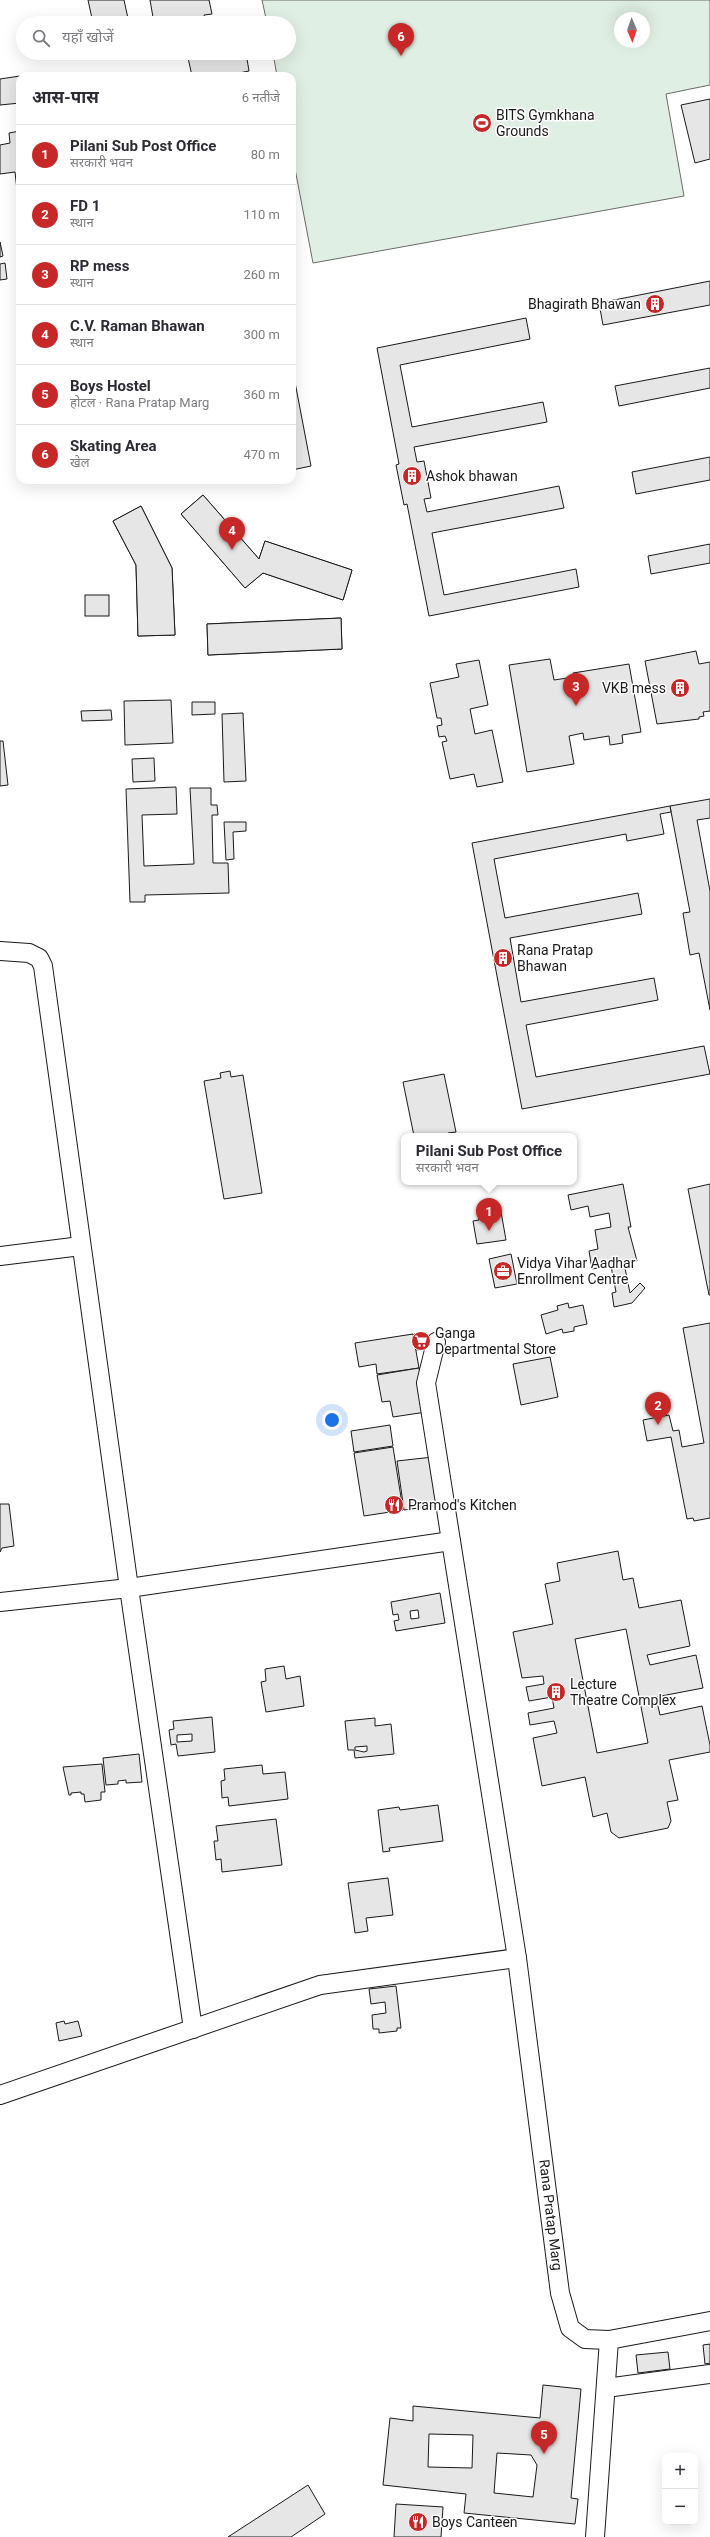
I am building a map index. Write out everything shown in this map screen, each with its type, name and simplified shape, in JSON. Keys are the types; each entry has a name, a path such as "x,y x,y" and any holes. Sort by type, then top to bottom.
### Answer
{"street":[{"path":"0,951 29,953 39,958 43,966 129,1588 193,2029"},
{"path":"0,1256 81,1246"},
{"name":"Rana Pratap Marg","path":"436,1342 426,1383 517,1958 560,2293 570,2328 585,2339 609,2340 710,2322"},
{"path":"0,1602 129,1588 451,1541"},
{"path":"0,2095 320,1985 517,1958"},
{"path":"596,2537 609,2340"},
{"path":"606,2388 710,2374"}],"green space":[{"name":"BITS Gymkhana Grounds","path":"262,0 710,0 710,85 666,94 684,196 313,263 296,174 296,72 276,72 274,60 296,60 296,16 265,16"}],"building":[{"path":"88,0 124,0 127,16 91,16"},
{"path":"150,0 209,0 212,14 204,16 153,16"},
{"path":"189,60 247,60 249,71 244,72 191,72"},
{"path":"16,77 16,103 0,105 0,79"},
{"path":"710,99 710,159 695,163 681,105"},
{"path":"16,132 16,181 15,172 0,174 0,145 10,143 9,133"},
{"path":"0,242 3,256 0,257"},
{"path":"5,263 7,279 0,280 0,264"},
{"name":"Bhagirath Bhawan","path":"710,281 710,305 603,325 599,303"},
{"name":"Ashok bhawan","path":"526,318 530,339 400,365 412,427 543,402 547,422 414,447 417,462 424,461 431,498 424,499 427,512 559,486 564,508 432,533 444,595 576,569 579,587 429,616 407,504 404,505 396,465 399,464 377,348"},
{"path":"710,368 710,388 619,406 615,386"},
{"path":"296,387 311,466 296,469"},
{"path":"710,457 710,480 636,494 632,472"},
{"path":"203,495 259,559 265,541 352,570 343,600 263,573 245,588 181,514"},
{"path":"203,495 259,559 265,541 352,570 343,600 263,573 245,588 181,514"},
{"path":"141,506 172,568 175,635 138,636 136,565 113,521"},
{"path":"141,506 172,568 175,635 138,636 136,565 113,521"},
{"path":"710,544 710,563 651,574 648,556"},
{"path":"85,595 109,595 109,616 85,616"},
{"path":"341,618 342,649 208,655 207,624"},
{"path":"341,618 342,649 208,655 207,624"},
{"name":"VKB mess","path":"696,651 699,664 710,662 710,711 703,712 704,716 699,717 699,719 657,724 645,661"},
{"path":"550,659 554,680 574,677 573,673 629,664 641,732 622,735 623,743 610,745 609,736 584,740 583,733 569,736 574,764 527,772 509,665"},
{"path":"479,660 488,705 470,709 475,734 492,730 503,782 477,787 474,774 450,779 442,742 447,741 445,736 439,737 437,726 442,725 441,718 437,718 430,683 459,677 456,664"},
{"path":"171,700 173,743 125,745 124,701"},
{"path":"192,702 215,702 215,714 192,715"},
{"path":"111,710 112,720 82,721 81,711"},
{"path":"243,713 246,781 224,782 222,714"},
{"path":"0,741 3,741 8,785 0,786"},
{"path":"154,758 155,781 133,782 132,759"},
{"path":"176,787 177,814 142,815 144,866 194,864 190,788 211,788 211,805 217,805 218,815 212,815 213,863 228,863 229,893 145,895 145,902 130,902 126,789"},
{"path":"710,799 710,818 697,820 710,891 710,1010 699,953 690,955 683,913 690,912 670,806"},
{"name":"Rana Pratap Bhawan","path":"670,806 671,812 660,814 664,834 627,841 626,834 494,859 505,918 638,893 642,914 510,938 521,1002 654,978 658,1000 526,1025 536,1077 704,1046 710,1074 522,1109 472,843"},
{"path":"224,822 246,822 246,831 233,832 234,859 226,860"},
{"path":"230,1071 231,1077 243,1075 262,1193 224,1199 204,1081 221,1078 220,1073"},
{"path":"444,1074 456,1132 413,1133 403,1082"},
{"path":"623,1184 631,1227 628,1227 637,1261 624,1263 630,1293 640,1283 645,1288 632,1303 614,1307 612,1293 616,1292 611,1266 592,1269 589,1251 598,1249 595,1230 611,1227 609,1213 590,1217 588,1206 571,1210 568,1195"},
{"path":"710,1184 710,1295 709,1295 688,1189"},
{"path":"500,1206 506,1240 477,1244 473,1221 479,1220 477,1209"},
{"name":"Vidya Vihar Aadhar Enrollment Centre","path":"511,1254 517,1284 495,1288 489,1259"},
{"path":"568,1303 569,1308 583,1305 587,1324 574,1327 574,1331 563,1333 562,1329 546,1334 541,1315 558,1310 557,1306"},
{"path":"710,1323 710,1518 694,1521 693,1518 687,1519 671,1437 647,1441 643,1420 669,1415 673,1431 679,1430 682,1447 704,1443 683,1328"},
{"name":"Ganga Departmental Store","path":"426,1333 428,1348 416,1350 414,1334"},
{"path":"413,1334 419,1368 377,1374 376,1364 359,1367 355,1343"},
{"path":"550,1357 558,1397 521,1405 513,1364"},
{"path":"419,1368 426,1412 393,1417 390,1401 382,1402 377,1375"},
{"path":"390,1425 393,1446 354,1452 351,1431"},
{"path":"393,1447 403,1510 364,1516 354,1453"},
{"path":"433,1457 440,1505 404,1510 397,1461"},
{"path":"0,1504 9,1504 14,1546 2,1548 0,1552"},
{"name":"Lecture Theatre Complex","path":"618,1551 623,1580 633,1578 639,1608 681,1600 690,1646 647,1655 650,1665 696,1655 703,1688 656,1697 660,1715 702,1706 710,1752 669,1760 678,1800 667,1802 671,1821 668,1828 619,1838 611,1832 607,1813 593,1817 585,1777 542,1786 533,1738 557,1733 554,1721 530,1725 528,1713 554,1708 552,1697 529,1701 526,1687 544,1684 543,1676 522,1678 513,1632 553,1624 545,1584 560,1581 557,1563","holes":["626,1629 648,1743 597,1753 575,1639"]},
{"path":"440,1593 445,1623 396,1631 394,1621 399,1620 398,1614 393,1615 391,1602","holes":["418,1610 419,1618 411,1619 410,1611"]},
{"path":"284,1666 286,1679 300,1676 304,1706 266,1712 261,1682 266,1681 265,1669"},
{"path":"212,1717 215,1752 178,1756 176,1744 171,1745 169,1730 174,1729 173,1721","holes":["192,1734 192,1741 177,1742 177,1735"]},
{"path":"375,1718 375,1726 391,1724 394,1754 355,1758 354,1750 348,1750 345,1721","holes":["367,1746 367,1751 364,1752 355,1750 355,1747"]},
{"path":"139,1754 142,1782 126,1783 126,1780 118,1781 118,1784 106,1785 103,1758"},
{"path":"102,1764 105,1792 101,1792 101,1800 85,1802 84,1794 81,1794 81,1792 71,1793 71,1795 69,1795 63,1767"},
{"path":"262,1765 263,1774 285,1772 288,1799 229,1806 228,1797 222,1798 221,1781 225,1780 224,1769"},
{"path":"438,1805 443,1841 389,1848 390,1851 383,1852 378,1810 399,1807 400,1810"},
{"path":"276,1819 282,1865 222,1872 221,1859 216,1860 214,1841 218,1841 216,1826"},
{"path":"388,1878 393,1915 366,1918 368,1931 355,1933 348,1883"},
{"path":"396,1986 401,2028 397,2028 397,2031 379,2033 379,2029 373,2029 372,2015 386,2013 385,2002 371,2004 369,1989"},
{"path":"64,2021 65,2024 78,2021 82,2036 59,2041 56,2023"},
{"path":"710,2344 710,2363 705,2364 703,2345"},
{"path":"668,2352 670,2369 638,2373 636,2355"},
{"path":"543,2385 581,2389 571,2498 578,2499 575,2524 464,2513 466,2494 383,2485 390,2418 413,2421 413,2406 540,2418","holes":["429,2434 473,2435 472,2468 428,2467","497,2453 531,2455 537,2465 533,2497 494,2493"]},
{"path":"308,2485 325,2514 291,2537 228,2537"},
{"name":"Boys Canteen","path":"396,2504 443,2507 441,2537 394,2537"}],"place":[{"name":"Skating Area","path":"401,56"},
{"name":"BITS Gymkhana Grounds","path":"482,123"},
{"name":"Bhagirath Bhawan","path":"655,304"},
{"name":"Ashok bhawan","path":"412,476"},
{"name":"C.V. Raman Bhawan","path":"232,550"},
{"name":"VKB mess","path":"680,688"},
{"name":"RP mess","path":"576,706"},
{"name":"Rana Pratap Bhawan","path":"503,958"},
{"name":"Pilani Sub Post Office","path":"489,1231"},
{"name":"Vidya Vihar Aadhar Enrollment Centre","path":"503,1271"},
{"name":"Ganga Departmental Store","path":"421,1341"},
{"name":"FD 1","path":"658,1425"},
{"name":"Pramod's Kitchen","path":"394,1505"},
{"name":"Lecture Theatre Complex","path":"556,1692"},
{"name":"Boys Hostel","path":"544,2454"},
{"name":"Boys Canteen","path":"418,2522"}]}
